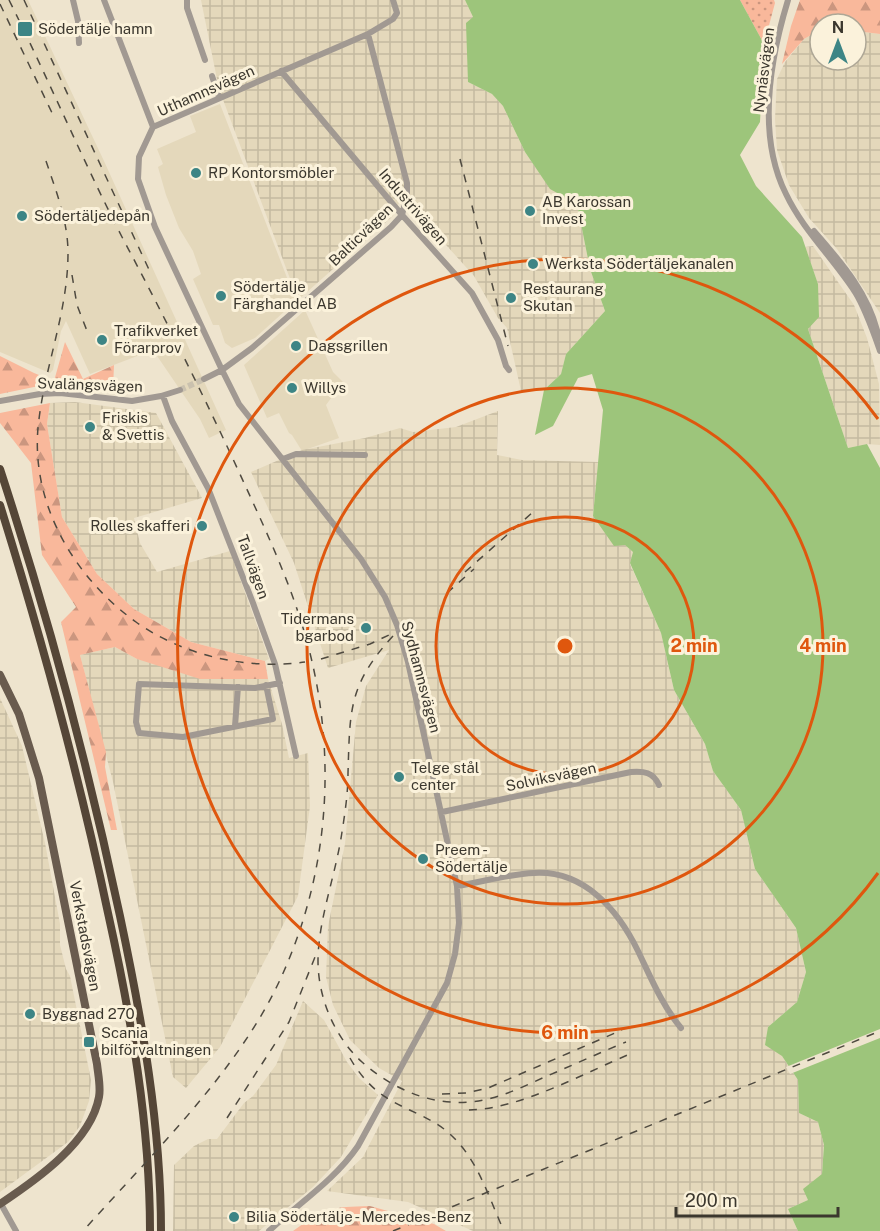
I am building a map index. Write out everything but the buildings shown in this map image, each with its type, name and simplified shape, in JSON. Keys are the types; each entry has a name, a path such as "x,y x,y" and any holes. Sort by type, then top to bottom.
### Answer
{"highway":[{"path":"0,469 47,619 83,752 111,872 141,1023 155,1123 161,1231"},
{"path":"0,505 34,614 72,755 116,947 131,1025 145,1126 150,1231"},
{"path":"0,512 7,526"}],"main road":[{"name":"Verkstadsvägen","path":"0,675 20,714 39,778 97,1064 100,1095 93,1116 74,1145 1,1204"}],"street":[{"path":"73,0 78,21 79,43"},
{"path":"104,0 153,127"},
{"path":"187,0 187,8 205,60"},
{"name":"Nynäsvägen","path":"788,0 774,65 770,125 776,165 786,194 795,211 856,295 880,351"},
{"name":"Uthamnsvägen","path":"222,370 155,227 138,179 139,157 153,127 368,34 393,19 397,13 394,1"},
{"name":"Balticvägen","path":"222,370 295,311 402,215 407,195 407,183 368,34"},
{"name":"Industrivägen","path":"281,71 402,215 472,293 491,326 509,370"},
{"path":"212,76 219,97"},
{"name":"Nynäsvägen","path":"795,211 842,263 862,292 871,312 880,343"},
{"path":"204,379 222,370"},
{"name":"Sydhamnsvägen","path":"222,370 239,404 361,559 385,597 397,625 408,662 457,886 459,923 455,954 447,983 425,1025 347,1162 269,1231"},
{"name":"Svalängsvägen","path":"0,401 51,393 72,393 132,400 163,396 180,390"},
{"name":"Tallvägen","path":"163,396 172,421 208,488 222,521 275,664 296,756"},
{"path":"284,459 296,454 365,455"},
{"path":"266,686 273,718 183,737 139,733 136,722 139,684 238,687 280,683"},
{"path":"235,726 238,687"},
{"name":"Solviksvägen","path":"442,812 632,772 645,771 652,775 659,785"},
{"path":"457,886 533,873 552,873 575,880 594,892 618,917 635,945 669,1014 681,1028"},
{"path":"1,1204 16,1231"}],"shaded area":[{"path":"0,0 28,0 226,430 209,438 200,419 153,350 90,374 66,321 61,331 53,370 50,373 0,352"},
{"path":"201,0 465,0 473,17 468,82 492,94 503,106 525,152 550,188 577,204 590,269 605,311 566,354 561,374 544,390 521,391 507,328 498,318 474,276 402,196 393,216 298,300 219,89"},
{"path":"465,0 740,0 764,44 760,122 740,155 756,186 802,237 818,284 819,317 808,329 848,448 867,444 880,468 880,1231 798,1231 788,1209 808,1200 803,1189 822,1174 824,1145 818,1122 799,1113 798,1080 782,1056 765,1045 768,1027 797,1002 806,972 796,928 755,869 741,810 713,771 705,744 674,690 661,633 630,563 633,552 625,545 614,546 593,516 603,410 592,374 578,378 553,426 535,435 544,390 561,374 566,354 605,311 590,269 577,204 550,189 525,152 503,106 492,94 468,82 466,23 473,17"},
{"path":"868,32 880,34 880,313 837,249 809,218 789,185 777,150 775,119 777,79 785,62 808,37 808,72 868,72"},
{"path":"220,104 296,301 255,338 232,348 225,343 219,325 213,325 193,279 201,274 193,251 179,228 166,195 158,167 163,164 157,149 196,132 190,116"},
{"path":"813,246 854,305 867,338 879,384 880,445 867,444 848,448 808,329 818,284 805,247"},
{"path":"305,310 333,372 343,382 326,405 339,438 302,451 289,433 279,413 267,418 244,365"},
{"path":"75,402 156,413 202,498 134,518 140,543 157,572 230,551 269,659 265,661 191,642 134,609 97,574 62,517 47,424 50,403"},
{"path":"498,411 497,455 522,460 598,462 593,516 633,552 630,564 661,633 674,690 705,744 713,771 741,810 755,869 796,928 806,972 797,1002 768,1027 782,1056 798,1080 799,1113 818,1122 824,1145 822,1174 808,1200 788,1209 798,1231 473,1231 408,1202 327,1191 363,1157 402,1081 379,1068 350,1040 333,1005 326,977 328,926 345,844 356,722 366,686 389,650 328,668 294,563 251,472 302,450 365,438 400,428 413,432 456,427"},
{"path":"115,647 137,659 268,679 282,724 289,758 308,753 310,806 298,896 220,1047 186,1088 173,1077 113,782 80,655"},
{"path":"0,698 22,746 45,843 60,924 60,945 70,976 91,1080 89,1101 80,1126 68,1142 0,1192"},
{"path":"303,1001 324,1020 347,1062 359,1078 378,1095 341,1157 313,1187 259,1231 173,1231 174,1165 194,1146 208,1139 217,1139 244,1103 253,1096 276,1065"}],"green space":[{"path":"740,0 774,0 764,44"},
{"path":"800,0 880,0 880,34 868,32 868,12 808,12 808,37 782,64"},
{"path":"65,342 83,379 114,365 113,389 34,387 0,394 0,356 54,381"},
{"path":"50,403 47,424 62,517 97,574 134,609 191,642 265,661 268,679 200,679 137,659 115,647 80,655 106,752 105,767 117,830 111,830 61,622 76,607 42,555 31,463 0,423 0,413"},
{"path":"370,1206 434,1224 446,1231 293,1231 329,1210"}],"pier":[{"path":"880,1029 880,1038 790,1074 786,1067"}],"tunnel":[{"path":"180,390 204,379"}],"railway":[{"path":"9,0 107,208 211,412 278,559 292,594 311,658 320,705 325,752 320,846 311,892 297,938 279,982 261,1016 216,1081 164,1143 83,1231"},
{"path":"24,0 151,274"},
{"path":"0,4 54,117"},
{"path":"460,159 508,346"},
{"path":"46,161 64,218 68,253 61,316 42,398 37,449 48,506 59,533 74,559 113,603 136,622 174,644 195,652 239,662 261,664 305,662"},
{"path":"72,275 77,305 89,336"},
{"path":"465,572 533,512"},
{"path":"447,593 474,569"},
{"path":"321,659 370,644 391,634"},
{"path":"393,636 367,669 354,700 351,715 345,810 321,929 318,961 321,989 336,1029 362,1062 391,1083 422,1097 457,1102 506,1094 626,1042"},
{"path":"227,1118 289,1022 315,957"},
{"path":"442,1094 466,1093 488,1088 622,1030"},
{"path":"393,1231 880,1031"},
{"path":"469,1110 509,1104 530,1097 630,1054"},
{"path":"350,1058 366,1081 381,1094 437,1124 455,1139 480,1176 504,1231"}],"place":[{"name":"Södertälje hamn","path":"25,29"},
{"name":"RP Kontorsmöbler","path":"196,173"},
{"name":"AB Karossan Invest","path":"530,211"},
{"name":"Södertäljedepån","path":"22,216"},
{"name":"Werksta Södertäljekanalen","path":"533,264"},
{"name":"Södertälje Färghandel AB","path":"221,296"},
{"name":"Restaurang Skutan","path":"511,298"},
{"name":"Trafikverket Förarprov","path":"102,340"},
{"name":"Dagsgrillen","path":"296,346"},
{"name":"Willys","path":"292,388"},
{"name":"Friskis & Svettis","path":"90,427"},
{"name":"Rolles skafferi","path":"202,526"},
{"name":"Tidermans bgarbod","path":"366,628"},
{"name":"Telge stål center","path":"399,777"},
{"name":"Preem - Södertälje","path":"423,859"},
{"name":"Byggnad 270","path":"30,1014"},
{"name":"Scania bilförvaltningen","path":"89,1042"},
{"name":"Bilia Södertälje - Mercedes-Benz","path":"234,1217"}]}
